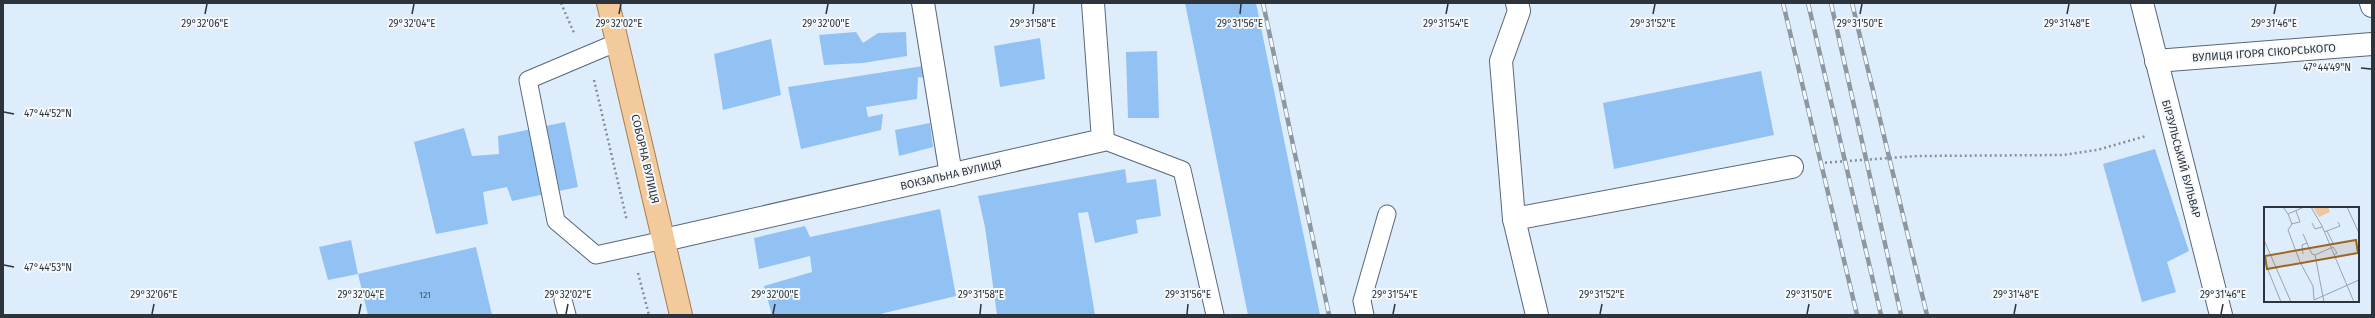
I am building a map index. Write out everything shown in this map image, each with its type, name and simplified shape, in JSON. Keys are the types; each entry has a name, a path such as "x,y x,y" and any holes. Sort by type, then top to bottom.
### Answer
{"main road":[{"name":"СОБОРНА ВУЛИЦЯ","path":"608,3 681,315"}],"street":[{"path":"923,3 951,175"},
{"path":"1093,3 1103,140"},
{"path":"1516,3 1519,11 1501,61 1514,220 1537,315"},
{"name":"БІРЗУЛЬСЬКИЙ БУЛЬВАР","path":"2142,3 2221,315"},
{"name":"ВУЛИЦЯ ІГОРЯ СІКОРСЬКОГО","path":"2156,61 2372,44"},
{"name":"ВОКЗАЛЬНА ВУЛИЦЯ","path":"664,240 1103,140"},
{"path":"1514,220 1792,167"}],"lane":[{"path":"618,42 528,80 556,221 596,255 664,240"},
{"path":"1103,140 1182,170 1215,315"},
{"path":"1365,315 1362,301 1387,214"}],"path":[{"path":"561,3 594,76 632,247 649,315"},
{"path":"1792,167 1820,162 1890,158 2063,155 2097,150 2173,128"}],"building":[{"path":"1185,3 1256,3 1320,315 1248,315"},
{"path":"856,32 863,43 878,33 906,32 907,56 863,63 824,65 819,35"},
{"path":"1040,38 1045,79 1000,87 994,46"},
{"path":"771,39 781,95 723,110 714,54"},
{"path":"1157,51 1159,118 1128,118 1126,52"},
{"path":"923,66 926,78 918,77 917,99 866,107 868,117 883,114 881,130 801,149 788,87"},
{"path":"1761,71 1774,135 1614,169 1603,103"},
{"path":"565,122 578,187 512,201 507,187 483,192 488,224 436,234 414,142 464,128 472,156 499,154 498,136"},
{"path":"930,123 933,147 899,156 895,130"},
{"path":"2155,149 2189,251 2167,262 2176,292 2142,302 2103,164"},
{"path":"1125,169 1127,183 1156,179 1161,216 1136,220 1138,233 1095,243 1088,212 1078,213 1095,315 997,315 985,227 978,196"},
{"path":"940,209 956,296 876,315 772,315 764,286 812,272 810,256 759,269 754,238 805,226 810,237"},
{"path":"351,240 358,274 328,280 319,247"},
{"path":"476,247 492,315 368,315 358,274"}],"railway":[{"path":"1263,3 1329,315"},
{"path":"1783,3 1857,315"},
{"path":"1808,3 1881,315"},
{"path":"1831,3 1901,315"},
{"path":"1852,3 1927,315"}]}
